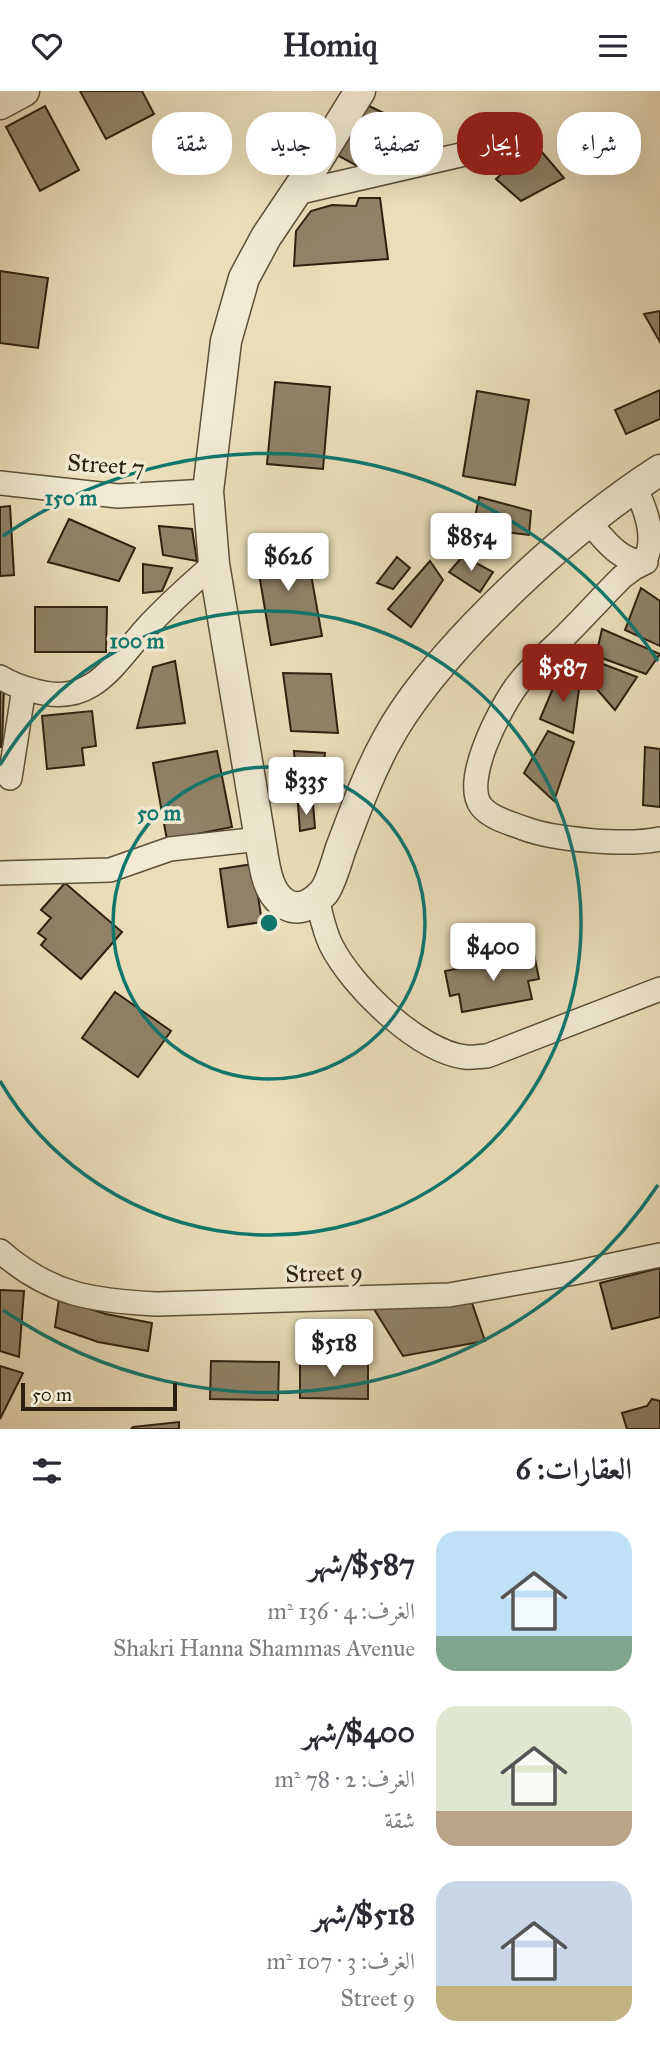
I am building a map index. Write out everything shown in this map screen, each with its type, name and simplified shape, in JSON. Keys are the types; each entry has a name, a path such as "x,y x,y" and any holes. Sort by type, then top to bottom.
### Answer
{"street":[{"path":"0,104 24,91"},
{"path":"360,91 266,237 244,278 226,341 208,491 214,564 260,839 274,894 281,901 295,908 312,904 326,890 356,808 387,740 417,694 450,652 542,561 589,522 660,470"},
{"path":"296,193 457,156"},
{"name":"Street 7","path":"0,483 118,496 208,491"},
{"path":"635,487 649,525 650,567"},
{"path":"589,522 614,549 650,567"},
{"path":"0,677 24,688 50,695 71,695 88,688 107,675 170,603 214,564"},
{"path":"650,567 634,568 622,577 516,687 499,713 480,763 475,787 477,799 489,813 536,832 625,842 660,839"},
{"path":"10,778 24,688"},
{"path":"0,873 110,870 170,849 260,839"},
{"path":"317,899 331,944 355,982 384,1011 427,1044 465,1057 486,1056 660,989"},
{"name":"Street 9","path":"0,1251 33,1275 66,1292 121,1303 157,1304 449,1295 660,1255"}],"building":[{"path":"80,91 142,91 152,115 106,139"},
{"path":"45,106 79,170 40,191 6,127"},
{"path":"369,106 382,112 365,112"},
{"path":"350,135 350,162 337,155"},
{"path":"543,153 557,170 557,175 564,178 521,201 496,179 500,175 543,175"},
{"path":"359,198 380,198 388,259 294,266 296,231 311,211 332,205 356,206"},
{"path":"0,271 48,278 38,348 0,343"},
{"path":"660,311 660,342 644,314"},
{"path":"275,382 330,387 323,469 267,464"},
{"path":"660,390 660,419 626,434 615,410"},
{"path":"477,391 529,400 515,485 463,476"},
{"path":"479,497 531,511 529,535 473,528"},
{"path":"10,506 14,575 0,576 0,507"},
{"path":"69,519 135,548 119,581 48,562"},
{"path":"159,526 192,529 197,561 163,555"},
{"path":"305,541 322,636 271,645 255,550"},
{"path":"463,556 493,572 480,592 449,572"},
{"path":"397,557 410,568 393,589 377,583"},
{"path":"430,561 443,580 411,627 388,609"},
{"path":"143,564 172,568 162,591 143,593"},
{"path":"641,588 660,601 660,646 625,630"},
{"path":"35,607 107,607 106,652 35,652"},
{"path":"602,629 660,654 646,674 596,656"},
{"path":"175,661 185,723 137,728 153,667"},
{"path":"595,661 637,677 615,710 593,685"},
{"path":"283,673 331,674 338,733 291,731"},
{"path":"559,674 580,682 573,733 540,719"},
{"path":"0,686 4,686 2,747 0,747"},
{"path":"92,711 96,746 82,748 84,765 47,769 42,716"},
{"path":"548,731 574,742 554,801 524,773"},
{"path":"645,747 660,749 660,807 643,805"},
{"path":"217,751 232,827 167,840 153,763"},
{"path":"294,751 325,753 321,780 296,778"},
{"path":"298,804 313,804 315,828 300,831"},
{"path":"253,864 262,922 228,927 220,869"},
{"path":"65,883 122,932 81,979 41,945 46,939 38,933 51,918 41,910"},
{"path":"534,954 539,979 528,981 532,999 462,1012 459,994 450,996 445,971"},
{"path":"115,992 171,1031 138,1077 82,1038"},
{"path":"660,1268 660,1317 612,1329 600,1283"},
{"path":"0,1290 24,1291 19,1357 0,1351"},
{"path":"59,1299 106,1314 152,1323 148,1351 98,1342 55,1327"},
{"path":"471,1300 485,1341 403,1356 374,1309"},
{"path":"300,1360 368,1361 368,1399 300,1398"},
{"path":"211,1361 279,1362 278,1400 210,1399"},
{"path":"0,1366 23,1373 0,1419"},
{"path":"652,1399 660,1401 660,1429 627,1429 622,1413 647,1406"},
{"path":"179,1422 179,1429 131,1429 133,1427"}]}
